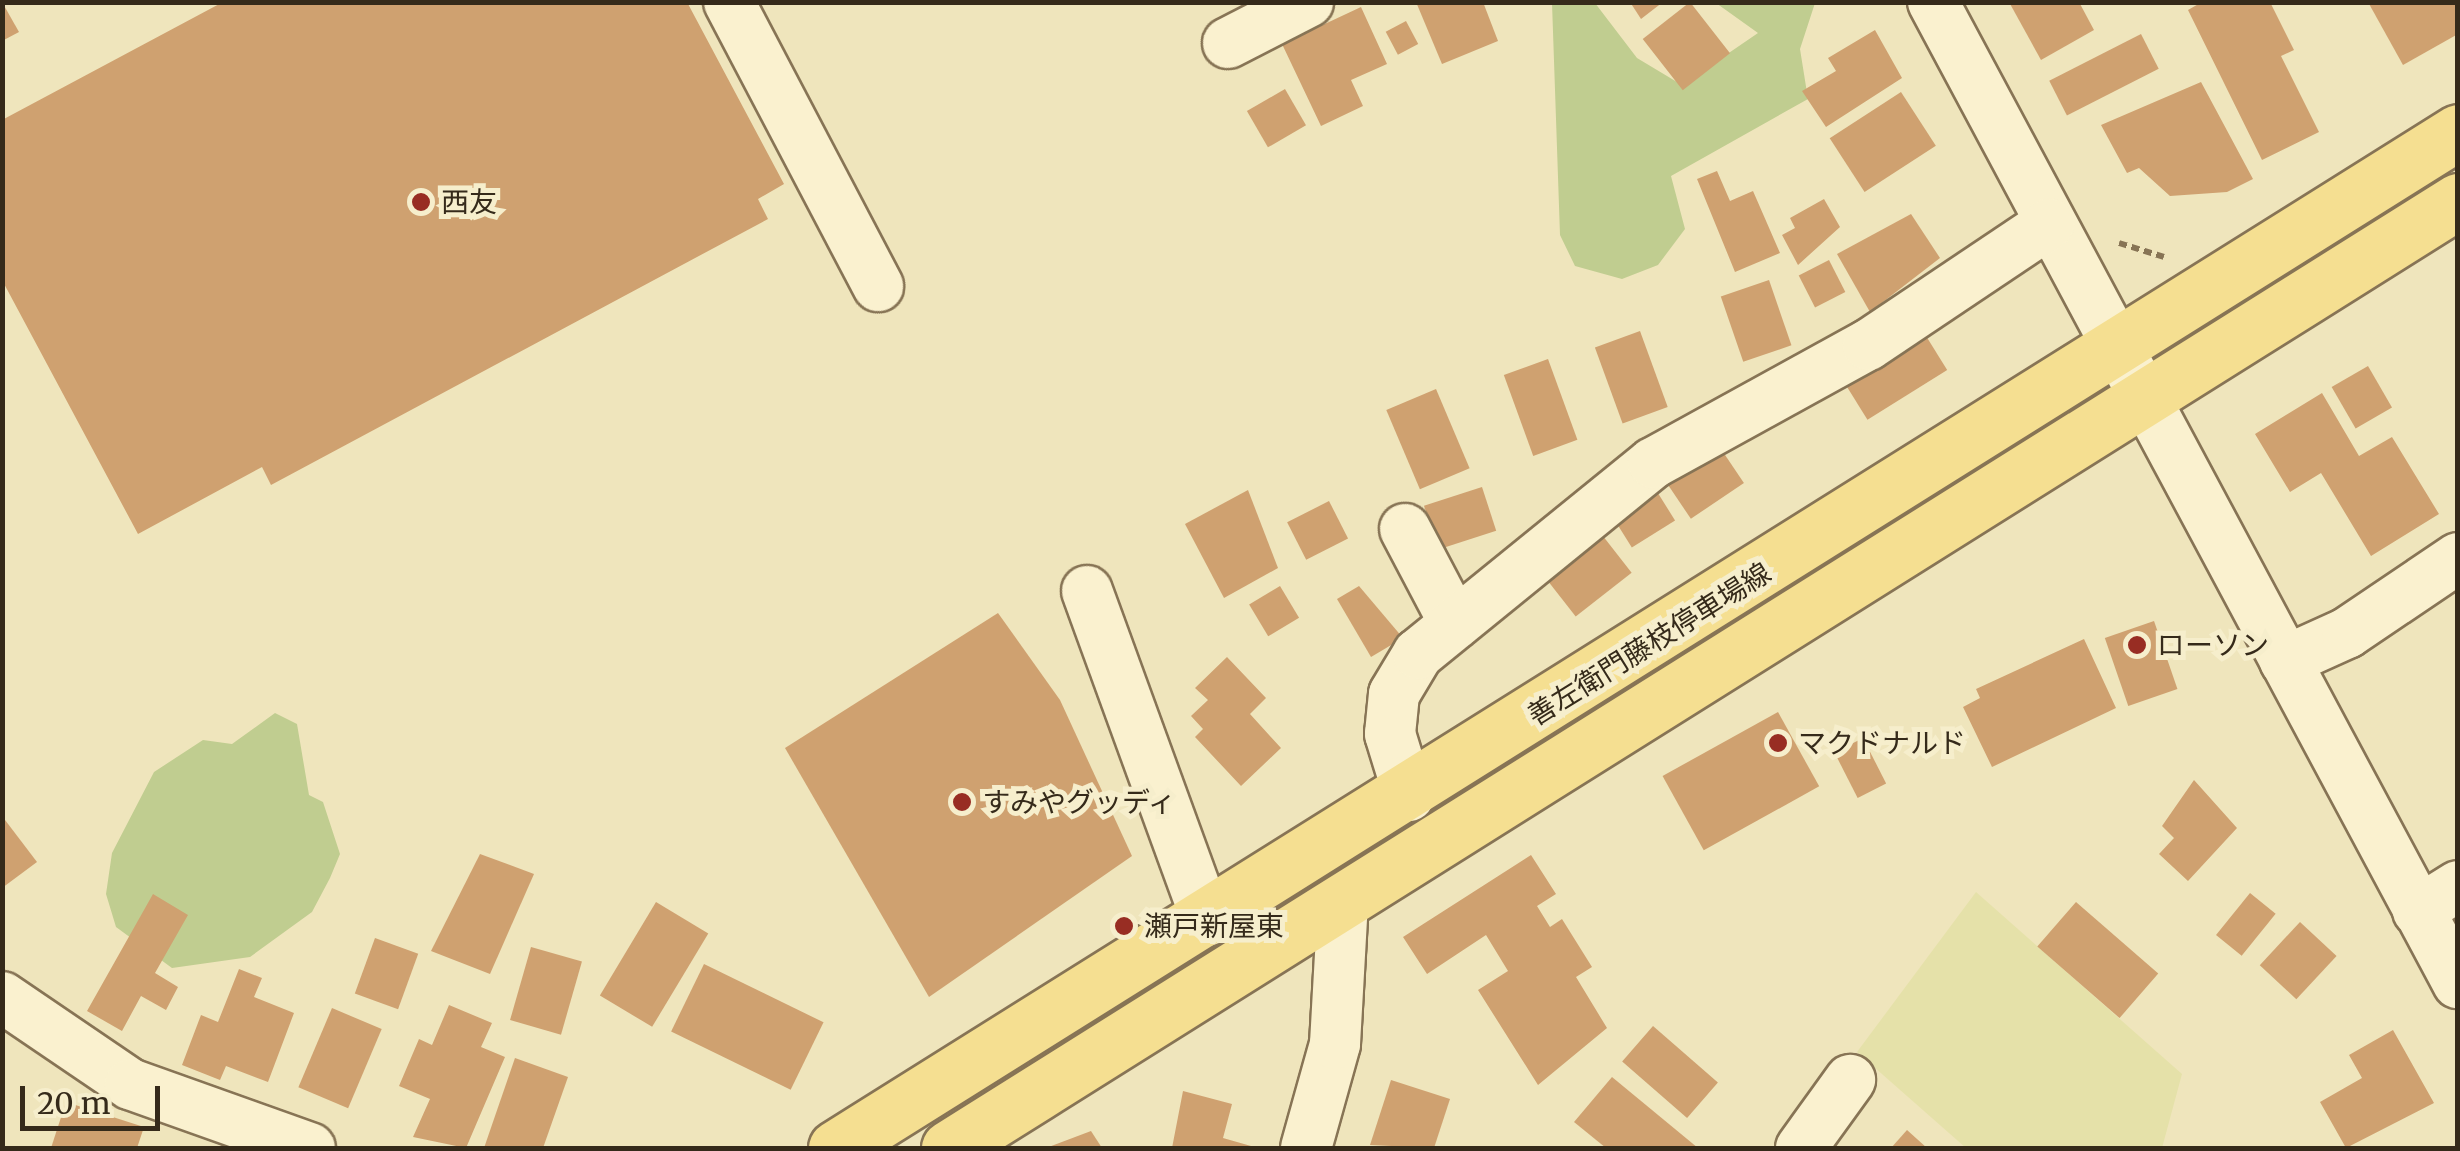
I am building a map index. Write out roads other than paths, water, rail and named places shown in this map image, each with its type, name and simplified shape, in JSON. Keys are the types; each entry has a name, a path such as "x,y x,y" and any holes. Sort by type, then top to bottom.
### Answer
{"main road":[{"name":"善左衛門藤枝停車場線","path":"836,1148 1409,796 2458,132"},
{"name":"善左衛門藤枝停車場線","path":"949,1148 2458,201"}],"street":[{"path":"728,2 878,286"},
{"path":"1228,44 1308,2"},
{"path":"1933,2 2114,350 2285,661 2438,898 2458,984"},
{"path":"1409,796 1390,734 1394,694 1418,654 1653,463 1868,345 2049,224"},
{"path":"1406,529 1455,624"},
{"path":"2285,661 2348,634 2458,558"},
{"path":"1087,592 1207,921"},
{"path":"1306,1148 1335,1044 1342,900"},
{"path":"2,997 130,1084 310,1148"},
{"path":"1801,1148 1850,1080"}],"place":[{"name":"西友","path":"421,202"},
{"name":"ローソン","path":"2137,645"},
{"name":"マクドナルド","path":"1778,743"},
{"name":"すみやグッディ","path":"962,802"},
{"name":"瀬戸新屋東","path":"1124,926"}]}
